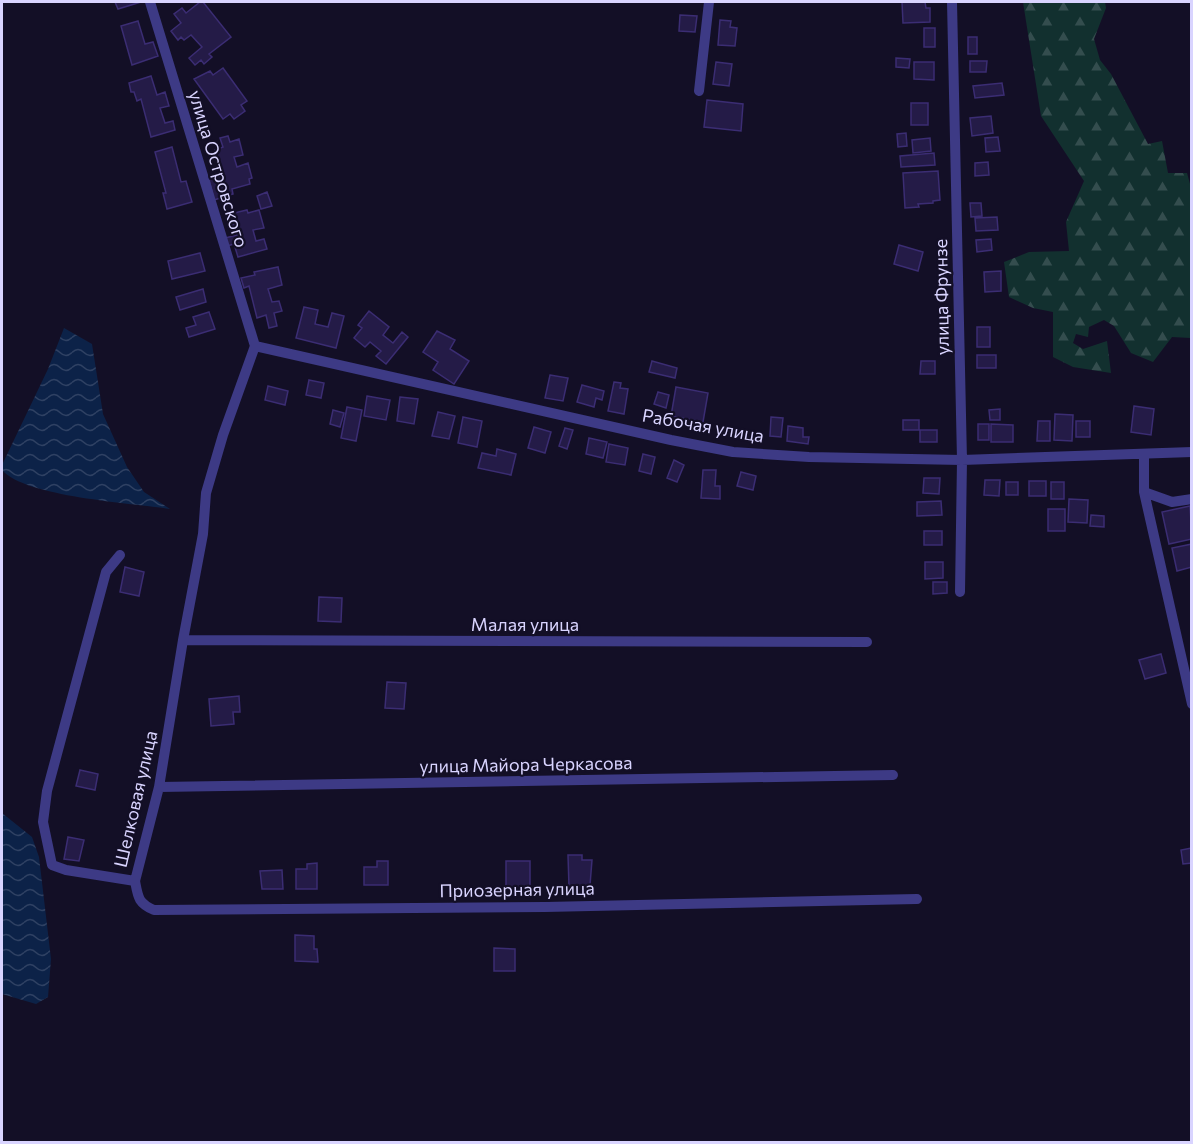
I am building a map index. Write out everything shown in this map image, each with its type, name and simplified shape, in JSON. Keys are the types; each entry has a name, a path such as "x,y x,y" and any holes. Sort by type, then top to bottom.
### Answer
{"street":[{"name":"улица Островского","path":"150,2 255,346"},
{"path":"699,91 709,2"},
{"name":"улица Фрунзе","path":"952,2 962,460 960,592"},
{"name":"Рабочая улица","path":"255,346 733,452 809,457 962,460 1191,452"},
{"name":"Шелковая улица","path":"120,555 106,572 47,791 43,822 52,865 66,870 135,881 159,788 203,534 206,493 223,435 255,346"},
{"path":"1144,455 1144,492 1191,704"},
{"path":"1144,492 1172,502 1191,499"},
{"name":"Малая улица","path":"183,640 867,642"},
{"name":"улица Майора Черкасова","path":"159,788 893,775"},
{"name":"Приозерная улица","path":"135,881 139,898 144,905 154,910 557,906 917,899"}],"green space":[{"path":"1023,2 1105,2 1106,8 1094,39 1100,60 1111,74 1148,144 1162,141 1168,173 1187,173 1192,191 1191,338 1172,337 1153,362 1131,353 1114,326 1104,320 1089,327 1088,337 1076,334 1073,343 1083,349 1107,341 1111,373 1073,367 1053,357 1053,312 1033,308 1009,297 1004,262 1029,252 1069,251 1066,222 1084,181 1041,116"}],"water":[{"path":"64,328 92,344 103,414 127,467 144,492 170,509 55,493 14,479 2,470 2,465 48,369"},
{"path":"2,813 32,837 39,857 51,959 48,997 36,1004 2,994"}],"building":[{"path":"115,2 141,2 118,9"},
{"path":"203,2 231,37 209,54 212,57 204,64 201,60 195,65 189,58 202,47 191,35 184,40 181,37 178,40 171,31 181,23 174,14 182,8 186,13"},
{"path":"902,2 925,2 926,8 930,8 930,22 903,23"},
{"path":"680,15 697,16 695,32 679,31"},
{"path":"720,20 731,21 730,27 737,28 735,46 718,45"},
{"path":"138,21 145,44 153,42 158,56 132,65 121,26"},
{"path":"924,28 935,28 935,47 924,47"},
{"path":"968,37 977,37 977,54 968,54"},
{"path":"896,58 910,59 909,68 896,67"},
{"path":"970,61 987,61 986,72 970,72"},
{"path":"716,62 732,64 729,86 713,84"},
{"path":"914,62 934,62 934,80 914,79"},
{"path":"223,68 247,101 241,105 245,111 234,119 230,114 223,119 194,79 210,71 213,75"},
{"path":"151,76 157,95 165,92 169,106 160,108 165,123 173,121 175,130 151,137 141,99 137,101 134,92 131,92 129,83"},
{"path":"1002,83 1004,95 975,98 973,86"},
{"path":"707,100 743,104 741,131 704,127"},
{"path":"911,103 928,103 928,125 911,125"},
{"path":"991,116 993,133 972,136 970,118"},
{"path":"906,133 907,146 898,147 897,134"},
{"path":"228,136 230,142 239,139 243,155 234,157 237,167 248,163 252,178 249,179 250,184 232,189 233,194 214,200 209,179 222,175 215,150 223,147 220,138"},
{"path":"998,137 1000,151 986,152 985,138"},
{"path":"930,138 931,151 913,153 912,140"},
{"path":"172,147 181,182 186,181 192,202 167,209 163,193 166,193 155,152"},
{"path":"934,153 935,165 901,167 900,156"},
{"path":"988,162 989,175 975,176 975,163"},
{"path":"938,171 940,200 918,204 919,207 905,208 903,173"},
{"path":"267,192 272,206 261,209 257,196"},
{"path":"970,203 981,203 982,216 971,217"},
{"path":"247,210 248,213 259,210 264,228 253,230 256,241 264,239 267,249 238,257 234,244 227,246 225,238 237,235 234,225 229,226 227,218 235,216 234,213"},
{"path":"997,217 998,230 976,231 975,218"},
{"path":"991,239 992,250 977,252 976,240"},
{"path":"899,245 923,252 918,271 894,264"},
{"path":"200,253 205,271 172,279 168,261"},
{"path":"278,267 282,285 268,289 272,302 279,301 282,311 274,313 277,326 269,328 266,315 257,318 249,286 244,288 241,278 255,275 254,272"},
{"path":"1001,271 1001,291 985,292 984,272"},
{"path":"203,289 206,302 180,310 176,297"},
{"path":"304,307 318,310 315,324 328,327 332,313 344,316 336,348 296,338"},
{"path":"369,311 389,327 383,335 393,343 402,332 408,337 386,364 376,356 381,351 370,342 365,347 354,338 362,328 358,325"},
{"path":"209,312 215,329 189,337 186,328 196,325 193,317"},
{"path":"977,327 990,327 990,347 977,347"},
{"path":"437,331 455,340 450,349 469,361 454,384 433,370 438,362 423,352"},
{"path":"977,355 996,355 996,368 977,368"},
{"path":"652,361 677,368 675,378 649,372"},
{"path":"921,361 935,361 935,374 920,374"},
{"path":"550,375 568,378 563,401 545,398"},
{"path":"309,380 324,383 321,398 306,395"},
{"path":"614,382 621,383 620,388 628,389 624,414 608,411"},
{"path":"582,385 604,391 602,400 596,398 594,407 577,402"},
{"path":"268,386 288,391 285,405 265,400"},
{"path":"676,387 708,393 703,422 671,416"},
{"path":"658,392 669,395 666,408 654,404"},
{"path":"367,396 390,400 386,420 364,416"},
{"path":"400,397 418,399 414,424 397,421"},
{"path":"1134,406 1154,409 1151,435 1131,432"},
{"path":"347,407 362,410 356,441 341,438"},
{"path":"1000,409 1000,420 990,420 989,410"},
{"path":"333,410 344,413 340,427 330,424"},
{"path":"438,412 455,416 449,439 432,436"},
{"path":"1055,414 1073,415 1072,441 1054,440"},
{"path":"463,417 482,421 477,447 458,443"},
{"path":"771,417 783,418 781,437 770,436"},
{"path":"903,420 919,420 919,430 903,430"},
{"path":"1038,421 1050,421 1050,441 1037,441"},
{"path":"1076,421 1090,421 1090,437 1076,437"},
{"path":"978,424 989,424 989,440 978,440"},
{"path":"991,424 1013,425 1013,442 991,442"},
{"path":"788,426 803,428 803,437 809,437 808,444 787,441"},
{"path":"534,427 551,432 545,453 528,448"},
{"path":"565,428 573,430 567,449 559,446"},
{"path":"920,430 937,430 937,442 920,442"},
{"path":"589,438 607,442 603,458 586,454"},
{"path":"609,444 628,448 625,465 606,462"},
{"path":"497,449 516,454 511,475 478,468 482,453 496,456"},
{"path":"643,454 655,457 651,474 639,471"},
{"path":"674,460 684,465 677,482 667,478"},
{"path":"703,470 716,470 715,486 720,486 720,499 701,498"},
{"path":"741,472 756,476 753,490 737,486"},
{"path":"924,478 940,478 939,494 923,493"},
{"path":"985,480 1000,480 999,496 984,495"},
{"path":"1029,481 1046,481 1046,496 1029,496"},
{"path":"1006,482 1018,482 1018,495 1006,495"},
{"path":"1051,482 1064,482 1064,499 1051,499"},
{"path":"1069,499 1088,500 1087,523 1068,522"},
{"path":"941,501 942,515 917,516 917,502"},
{"path":"1190,506 1192,539 1169,544 1162,512"},
{"path":"1048,509 1065,509 1065,531 1048,531"},
{"path":"1091,515 1104,516 1104,527 1090,526"},
{"path":"924,531 942,531 942,545 924,545"},
{"path":"1192,544 1192,567 1177,571 1172,548"},
{"path":"925,562 943,562 943,578 925,579"},
{"path":"125,567 144,572 139,596 120,592"},
{"path":"933,582 947,582 947,593 933,594"},
{"path":"319,597 342,598 341,622 318,621"},
{"path":"1161,654 1166,673 1145,679 1139,660"},
{"path":"387,682 406,683 404,709 385,708"},
{"path":"239,696 240,712 233,712 234,724 211,726 209,699"},
{"path":"80,770 98,774 95,790 76,786"},
{"path":"68,837 84,840 79,861 64,859"},
{"path":"1192,848 1192,863 1183,864 1181,850"},
{"path":"568,855 582,855 582,860 592,860 590,885 586,885 586,890 569,887"},
{"path":"377,861 388,861 388,885 364,885 364,867 377,867"},
{"path":"506,861 530,861 530,889 506,889"},
{"path":"317,863 317,889 296,889 296,869 307,869 307,864"},
{"path":"282,870 283,889 262,889 260,871"},
{"path":"295,935 314,936 314,949 317,949 318,962 295,961"},
{"path":"494,948 515,949 515,971 494,971"}]}
